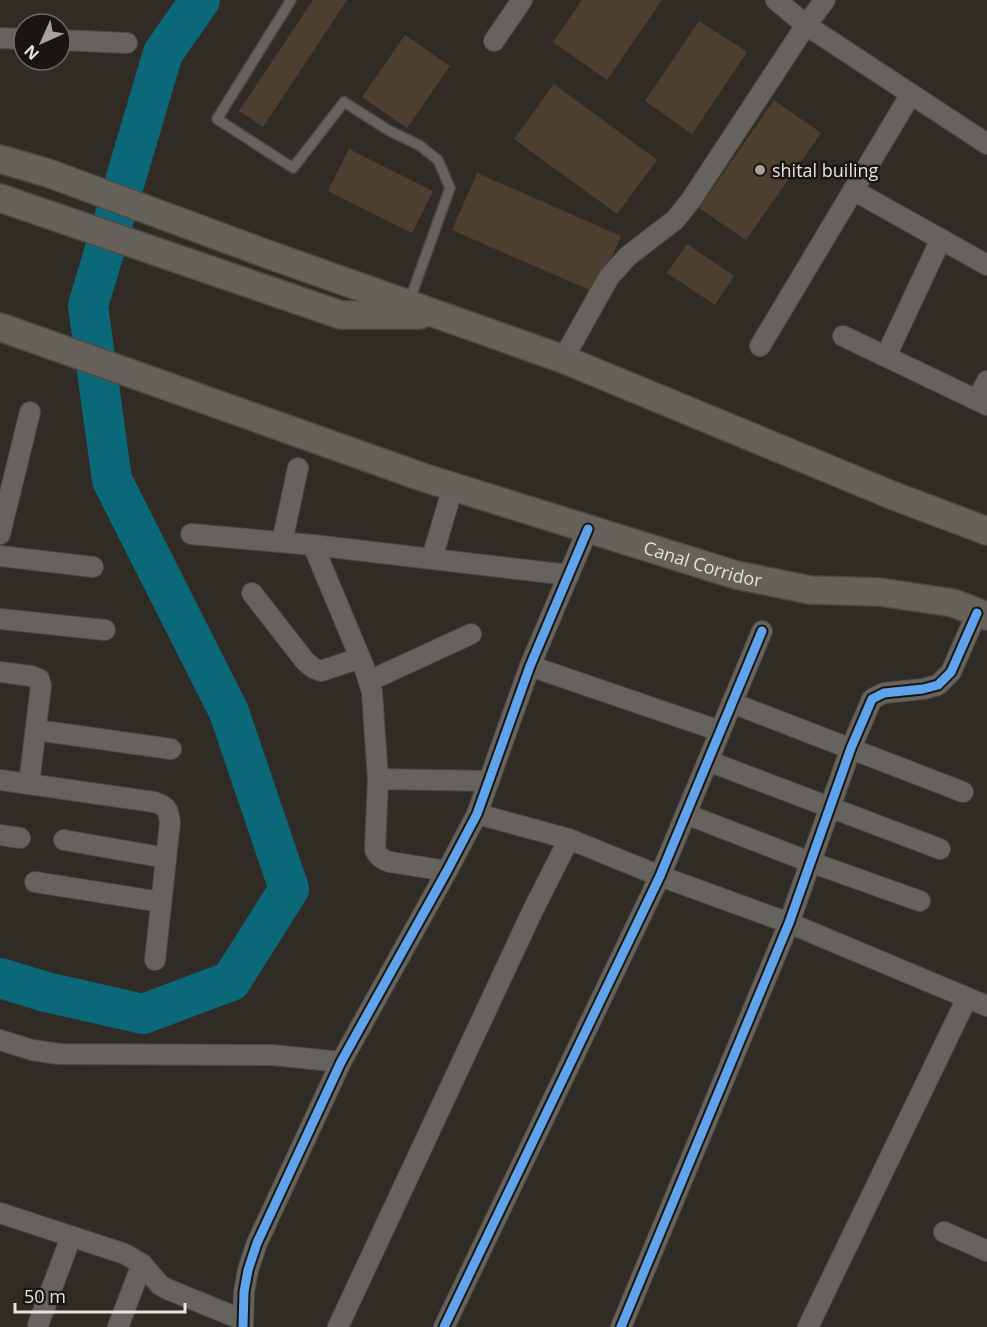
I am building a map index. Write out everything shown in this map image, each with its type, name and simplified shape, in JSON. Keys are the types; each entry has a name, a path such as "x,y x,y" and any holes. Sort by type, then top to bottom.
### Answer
{"main road":[{"path":"0,159 48,173 563,359 894,496 987,531"},
{"path":"0,198 341,315 438,315"},
{"name":"Canal Corridor","path":"0,327 425,478 736,575 810,590 880,592 953,603 982,615"}],"street":[{"path":"494,41 522,0"},
{"path":"776,0 806,25 987,144"},
{"path":"563,359 609,278 628,256 683,212 806,25 825,0"},
{"path":"72,41 127,43"},
{"path":"760,346 911,94"},
{"path":"853,190 987,265"},
{"path":"886,356 941,239"},
{"path":"843,336 982,403 987,381"},
{"path":"0,534 30,412"},
{"path":"282,542 298,468"},
{"path":"432,558 453,487"},
{"path":"1,1215 125,1254 142,1264 160,1285 243,1323 244,1292 257,1243 341,1062 477,814 530,666 588,529"},
{"path":"191,534 313,545 569,575"},
{"path":"313,545 372,692 378,779 375,850 382,860 447,871"},
{"path":"0,556 93,567"},
{"path":"252,593 313,668 321,671 360,658"},
{"path":"621,1327 789,923 850,748 872,699 884,693 938,685 951,672 982,615"},
{"path":"0,619 105,630"},
{"path":"444,1327 660,876 762,631"},
{"path":"369,681 471,634"},
{"path":"530,666 720,731"},
{"path":"0,672 31,675 39,679 41,686 29,784"},
{"path":"732,703 963,792"},
{"path":"36,730 171,749"},
{"path":"708,760 940,849"},
{"path":"378,779 489,781"},
{"path":"0,780 161,804 168,810 170,822 155,960"},
{"path":"477,814 569,839 660,876 789,923 987,1006"},
{"path":"686,814 920,901"},
{"path":"0,835 20,838"},
{"path":"338,1327 533,910 569,839"},
{"path":"64,840 166,858"},
{"path":"35,882 161,902"},
{"path":"808,1327 967,998"},
{"path":"0,1040 32,1050 59,1054 273,1055 341,1062"},
{"path":"944,1232 987,1251"},
{"path":"38,1324 71,1237"},
{"path":"118,1327 142,1264"}],"lane":[{"path":"291,0 217,119 293,168 344,102 388,130 419,145 438,160 450,188 408,304"}],"building":[{"path":"313,0 347,0 263,127 239,111"},
{"path":"582,0 662,0 607,80 553,42"},
{"path":"699,21 747,52 692,134 645,101"},
{"path":"405,35 450,66 407,128 362,97"},
{"path":"554,84 657,160 617,214 514,139"},
{"name":"shital builing","path":"774,100 821,133 746,240 699,208"},
{"path":"349,149 433,191 412,233 328,191"},
{"path":"477,173 621,236 596,293 452,230"},
{"path":"687,244 734,276 715,305 667,273"}],"waterway":[{"path":"0,978 46,992 143,1014 231,981 289,889 229,712 112,480 88,306 163,53 200,0"}],"cycle path":[{"path":"243,1327 244,1292 257,1243 341,1062 477,814 530,666 588,529"},
{"path":"621,1327 789,923 851,748 872,699 884,693 938,685 951,672 977,613"},
{"path":"444,1327 660,876 762,631"}],"place":[{"name":"shital builing","path":"760,170"}]}
